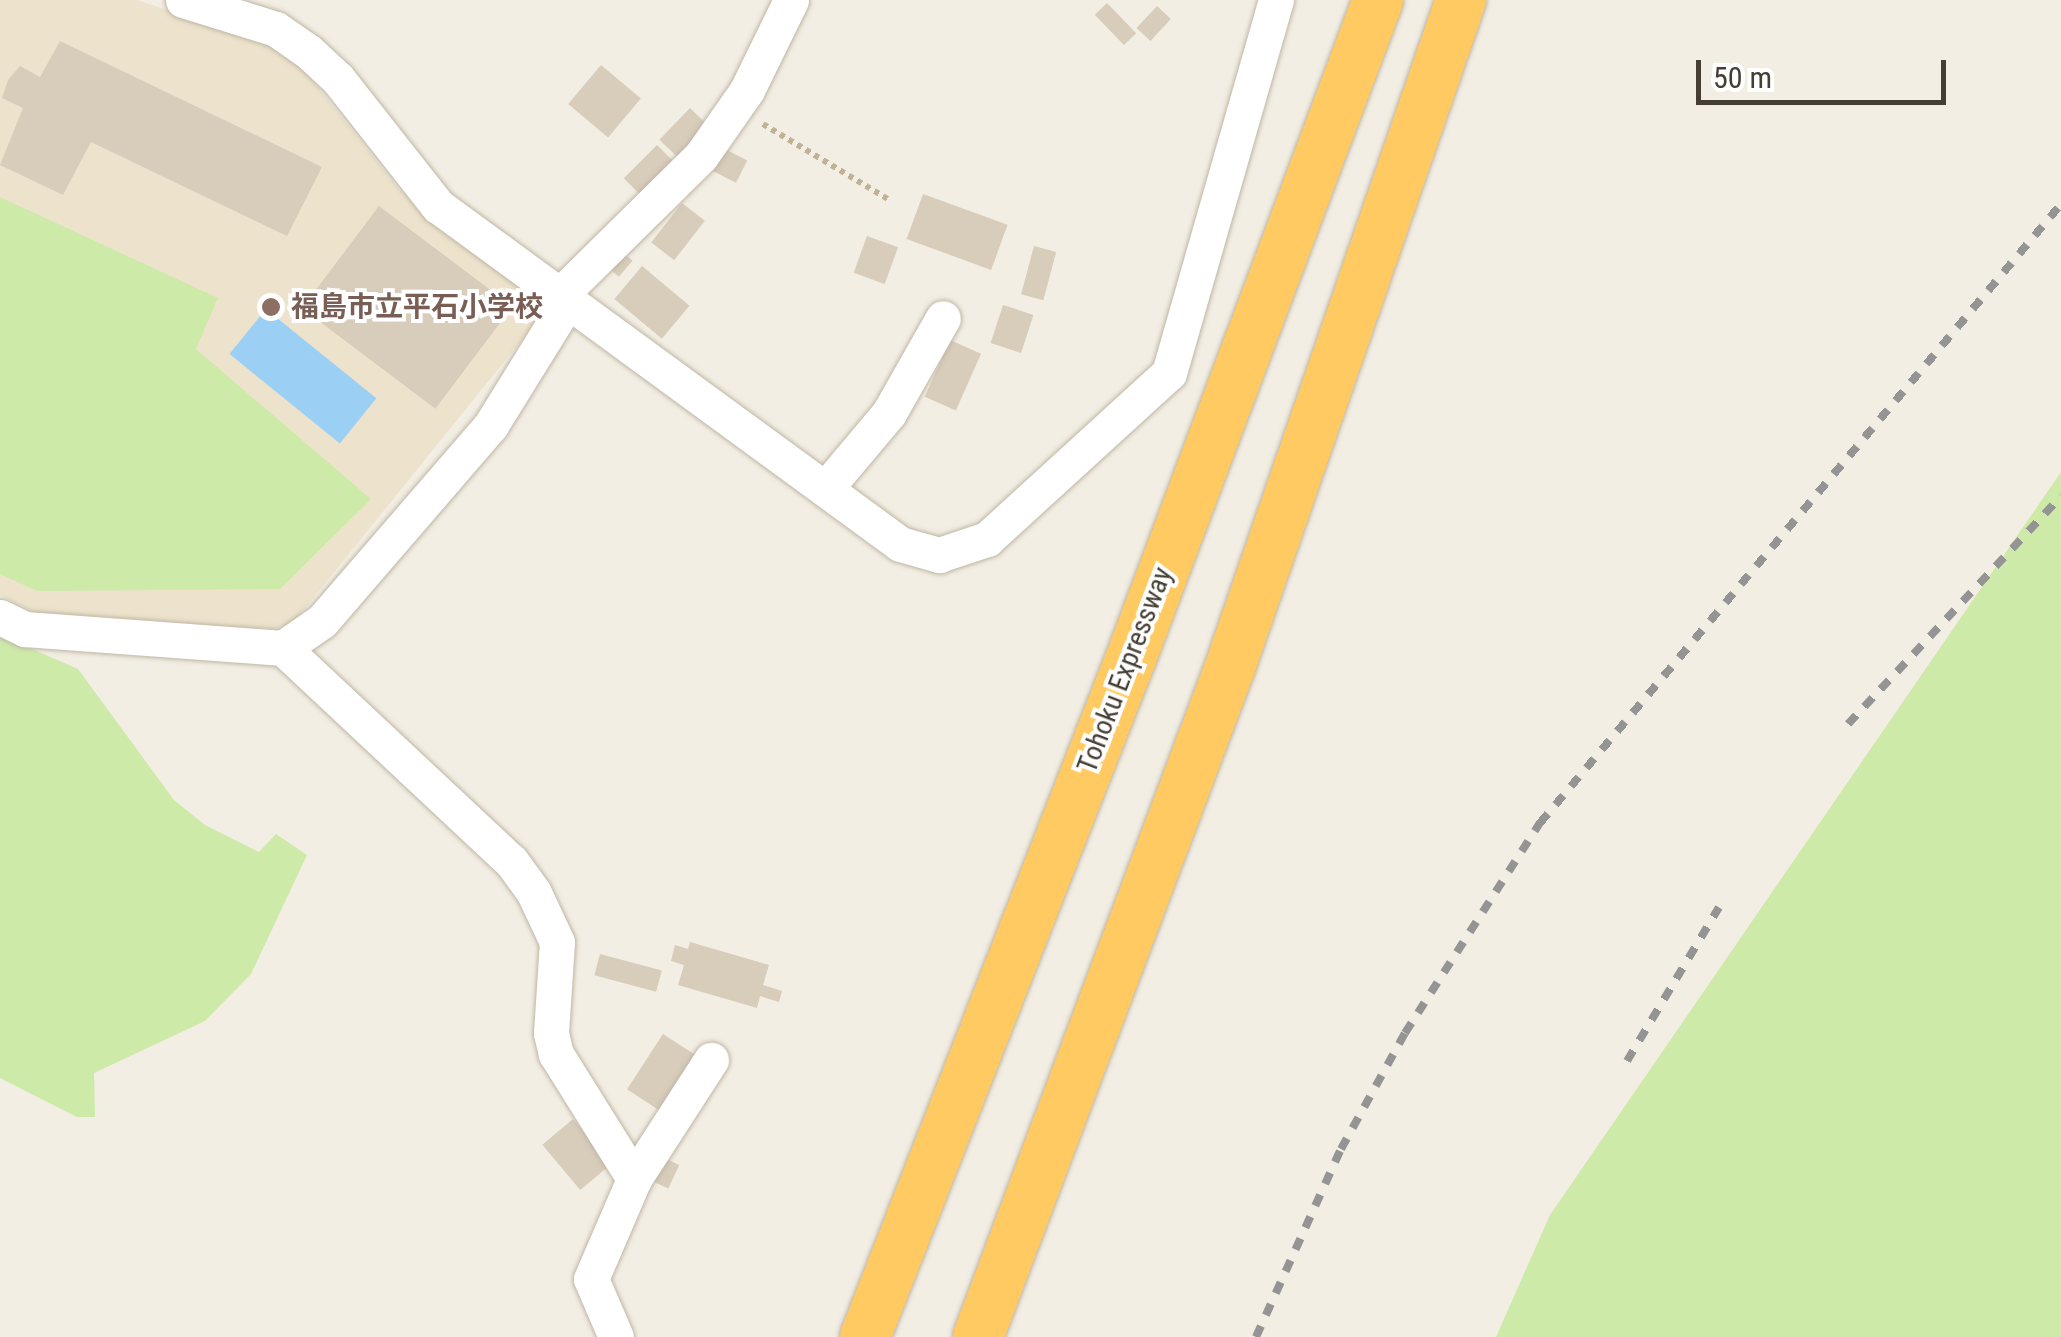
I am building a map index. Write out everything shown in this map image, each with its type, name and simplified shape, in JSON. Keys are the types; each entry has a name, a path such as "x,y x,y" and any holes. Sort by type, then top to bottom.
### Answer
{"highway":[{"name":"Tohoku Expressway","path":"864,1337 1138,640 1378,0"},
{"path":"978,1337 1229,670 1461,0"}],"street":[{"path":"183,0 276,29 309,52 338,79 438,206 900,544 940,554 967,551 1169,373 1276,0"},
{"path":"283,648 322,621 492,425 564,298 700,156 737,106 791,0"},
{"path":"826,488 890,413 943,318"},
{"path":"0,617 25,628 283,648 511,861 534,893 557,942 551,1032 556,1054 634,1180"},
{"path":"616,1337 591,1279 634,1180 711,1060"}],"path":[{"path":"737,106 891,201"}],"shaded area":[{"name":"福島市立平石小学校","path":"0,0 137,0 265,42 298,62 398,188 449,235 541,298 541,316 294,622 272,629 45,618 0,595"}],"green space":[{"path":"0,197 218,298 196,349 371,499 280,589 37,591 0,574"},
{"path":"2061,472 2061,1337 1496,1337 1550,1215"},
{"path":"0,635 78,669 174,800 205,825 259,852 276,834 307,855 251,974 205,1021 94,1073 95,1117 77,1117 0,1078"}],"water":[{"path":"266,309 376,398 340,443 229,354"}],"building":[{"path":"1107,3 1136,33 1124,45 1095,15"},
{"path":"1157,6 1171,19 1150,41 1137,28"},
{"path":"60,41 322,167 287,236 91,142 63,195 0,165 23,108 2,98 8,80 20,66 40,77"},
{"path":"601,65 641,98 608,137 568,104"},
{"path":"690,108 711,128 680,160 659,140"},
{"path":"657,145 679,167 646,200 624,178"},
{"path":"717,145 747,160 736,183 706,167"},
{"path":"923,194 1008,225 991,270 907,239"},
{"path":"682,203 705,221 674,260 651,242"},
{"path":"379,206 512,307 435,409 302,308"},
{"path":"867,236 898,247 885,284 854,273"},
{"path":"1034,246 1056,252 1043,300 1021,294"},
{"path":"619,249 633,261 619,277 605,265"},
{"path":"642,266 689,306 662,339 614,299"},
{"path":"1003,305 1033,315 1021,353 991,343"},
{"path":"950,340 981,354 956,410 925,397"},
{"path":"690,942 769,965 763,985 782,991 779,1002 760,996 757,1008 678,985 684,965 671,961 675,945 688,949"},
{"path":"600,954 662,971 656,992 594,975"},
{"path":"663,1034 697,1056 661,1111 627,1089"},
{"path":"573,1119 611,1164 580,1190 542,1145"},
{"path":"662,1157 679,1165 668,1189 651,1181"}],"railway":[{"path":"1256,1337 1341,1149 1405,1033 1540,823 2061,204"},
{"path":"1848,724 2061,496"},
{"path":"1627,1061 1719,907"}],"place":[{"name":"福島市立平石小学校","path":"271,307"}]}
